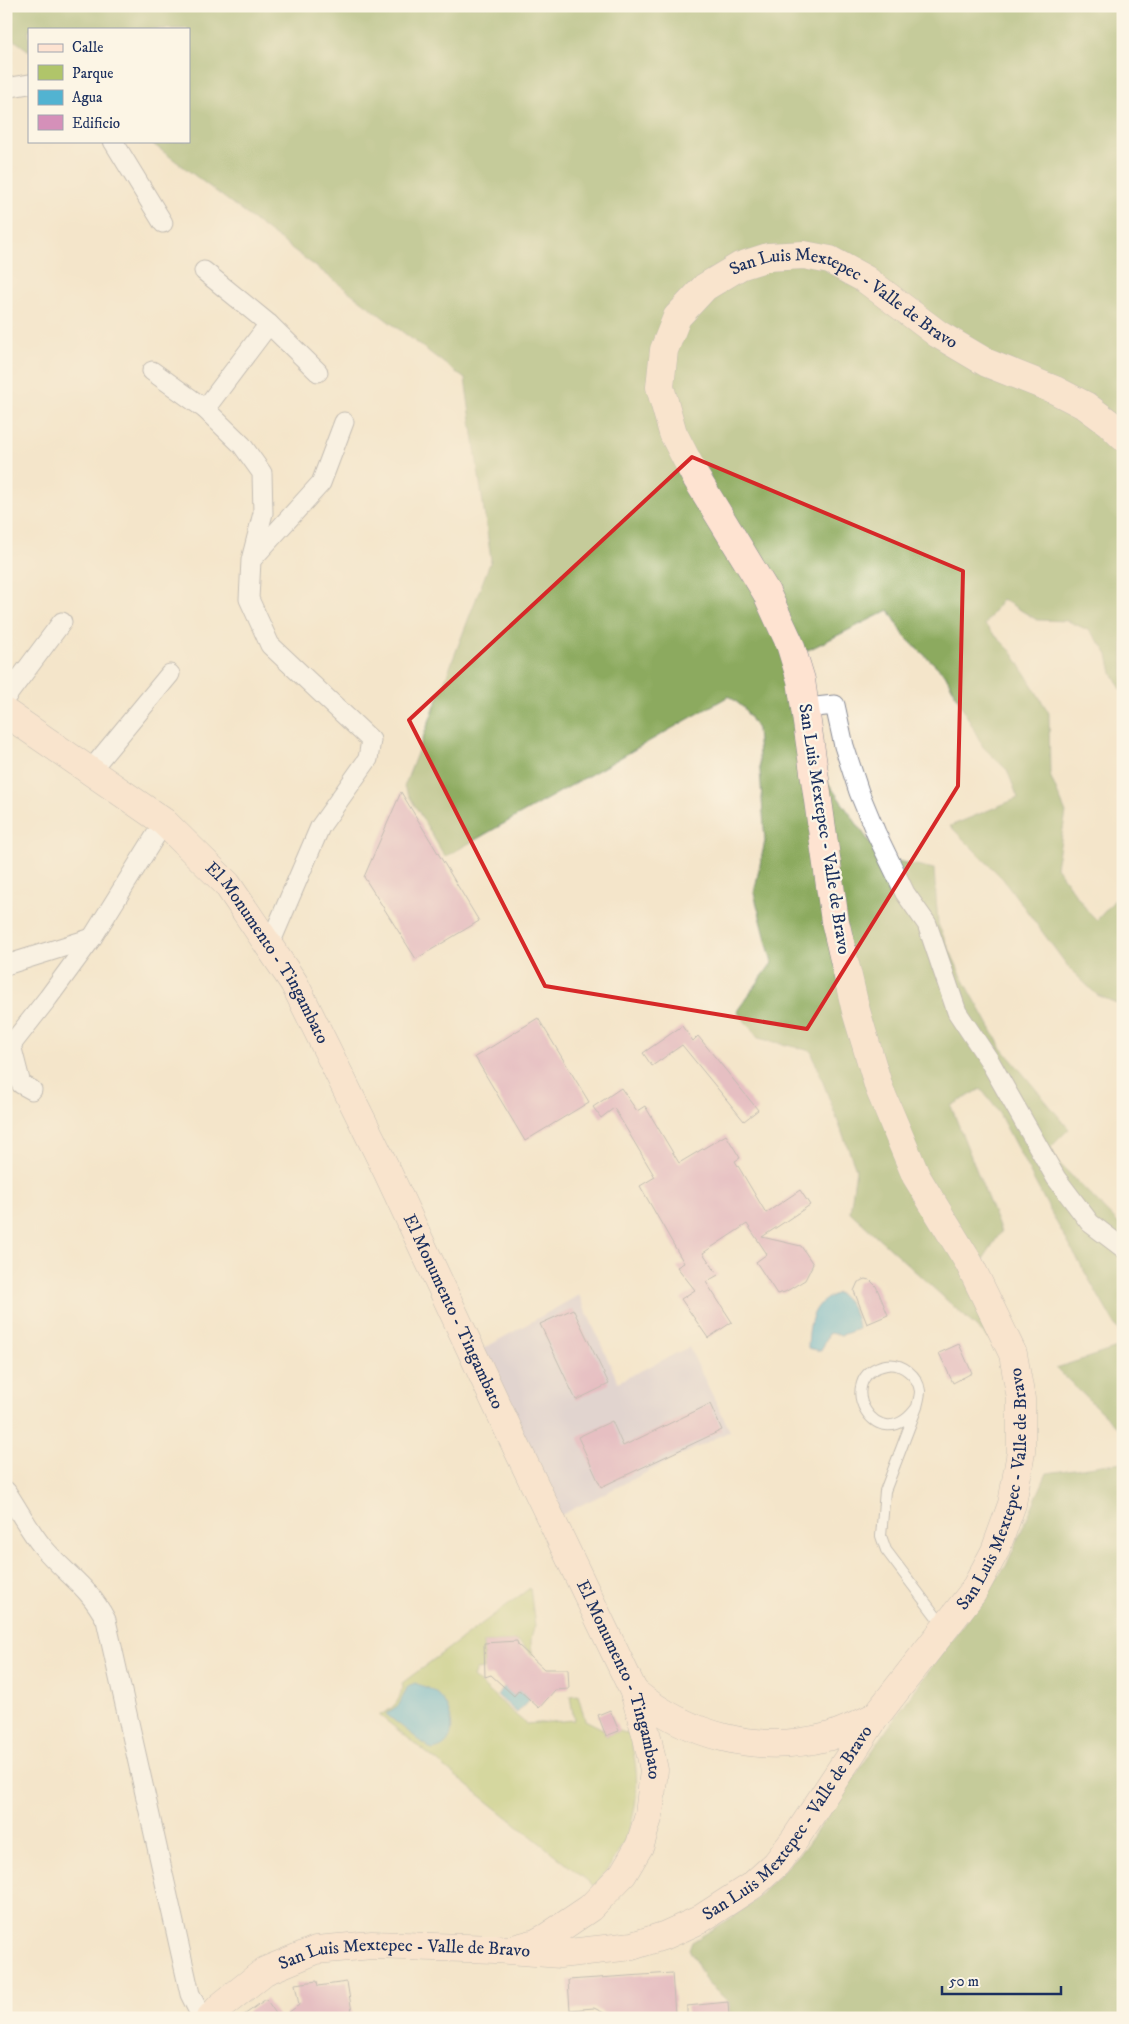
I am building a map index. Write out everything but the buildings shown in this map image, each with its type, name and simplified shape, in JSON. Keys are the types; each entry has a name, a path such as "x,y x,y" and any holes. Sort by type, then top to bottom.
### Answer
{"main road":[{"name":"San Luis Mextepec - Valle de Bravo","path":"210,2018 221,2006 265,1971 316,1950 372,1945 496,1949 560,1954 624,1947 649,1941 682,1928 727,1903 754,1885 776,1864 795,1839 876,1716 974,1592 992,1558 1004,1529 1012,1504 1020,1460 1021,1398 1013,1354 969,1263 916,1176 879,1088 856,1011 835,920 801,680 790,644 766,592 695,476 672,433 660,387 664,350 677,316 705,288 740,266 768,257 804,255 830,260 864,279 938,334 987,362 1055,390 1086,406 1109,423 1123,437"},
{"name":"El Monumento - Tingambato","path":"6,713 164,822 227,884 294,983 388,1171 516,1446 634,1692 654,1770 646,1830 636,1853 623,1874 576,1919 536,1943 510,1949 496,1949"},
{"path":"634,1692 663,1714 689,1727 724,1738 750,1743 770,1744 809,1741 846,1730 876,1716"}],"street":[{"path":"6,88 28,84"},
{"path":"113,142 163,223"},
{"path":"204,271 268,324 318,372"},
{"path":"204,409 268,324"},
{"path":"152,371 204,409 242,445 262,474 263,513 251,560 249,599 270,645 371,740 368,759 320,827 269,946"},
{"path":"251,560 322,483 344,422"},
{"path":"6,697 62,622"},
{"path":"90,771 170,674"},
{"path":"806,708 835,705 844,746 859,792 876,833 905,893 926,924 958,1012 989,1060 1056,1178 1090,1223 1123,1248"},
{"path":"32,1090 21,1084 11,1044 92,938 164,822"},
{"path":"6,965 92,938"},
{"path":"6,1491 42,1546 85,1588 97,1603 106,1620 190,1994 202,2018"}],"lane":[{"path":"917,1406 910,1417 898,1424 885,1424 872,1419 864,1410 860,1395 864,1380 874,1369 888,1365 903,1368 915,1377 920,1392 917,1406 885,1491 882,1536 886,1550 945,1629"}],"highlighted area":[{"path":"692,457 963,571 958,786 807,1029 545,986 409,720"}],"shaded area":[{"path":"579,1295 618,1382 689,1347 730,1431 559,1516 481,1350"}],"green space":[{"path":"6,6 1123,6 1123,693 1112,673 1108,655 1090,631 1068,621 1037,620 1002,599 985,625 1012,652 1049,713 1050,775 1066,813 1056,867 1087,910 1097,920 1123,893 1123,1006 1097,995 1069,968 1003,879 950,826 1018,798 1007,770 983,747 945,674 905,637 889,610 796,656 810,757 880,857 934,869 938,924 960,973 1001,1047 1069,1129 1051,1147 1057,1161 1123,1228 1123,1339 1055,1220 996,1108 981,1089 951,1106 1001,1232 970,1279 1008,1356 850,1212 856,1169 811,1051 758,1038 737,1011 772,963 754,893 765,841 757,729 744,708 729,696 445,857 404,787 491,560 465,379 150,142 190,142 190,28 28,28 28,50 6,34"},
{"path":"1123,1346 1123,1433 1056,1368"},
{"path":"1122,1462 1123,2018 723,2018 730,2017 729,2002 707,1983 689,1949 692,1942 736,1915 755,1900 807,1845 909,1698 1006,1566 1047,1473"},
{"path":"530,1588 535,1626 531,1640 533,1655 518,1641 483,1643 484,1669 476,1670 473,1677 526,1724 574,1720 570,1696 578,1695 585,1720 603,1729 606,1736 619,1731 629,1734 636,1776 636,1796 633,1815 628,1833 619,1851 608,1869 594,1886 379,1715 396,1704 402,1689 402,1683"}],"water":[{"path":"838,1293 852,1309 858,1329 842,1335 829,1333 821,1351 808,1348 809,1330 813,1315 822,1302"},
{"path":"415,1683 440,1696 449,1711 452,1728 451,1736 447,1743 432,1750 386,1714 399,1705 408,1686"},
{"path":"504,1687 514,1696 519,1690 530,1699 517,1713 497,1695"}]}
